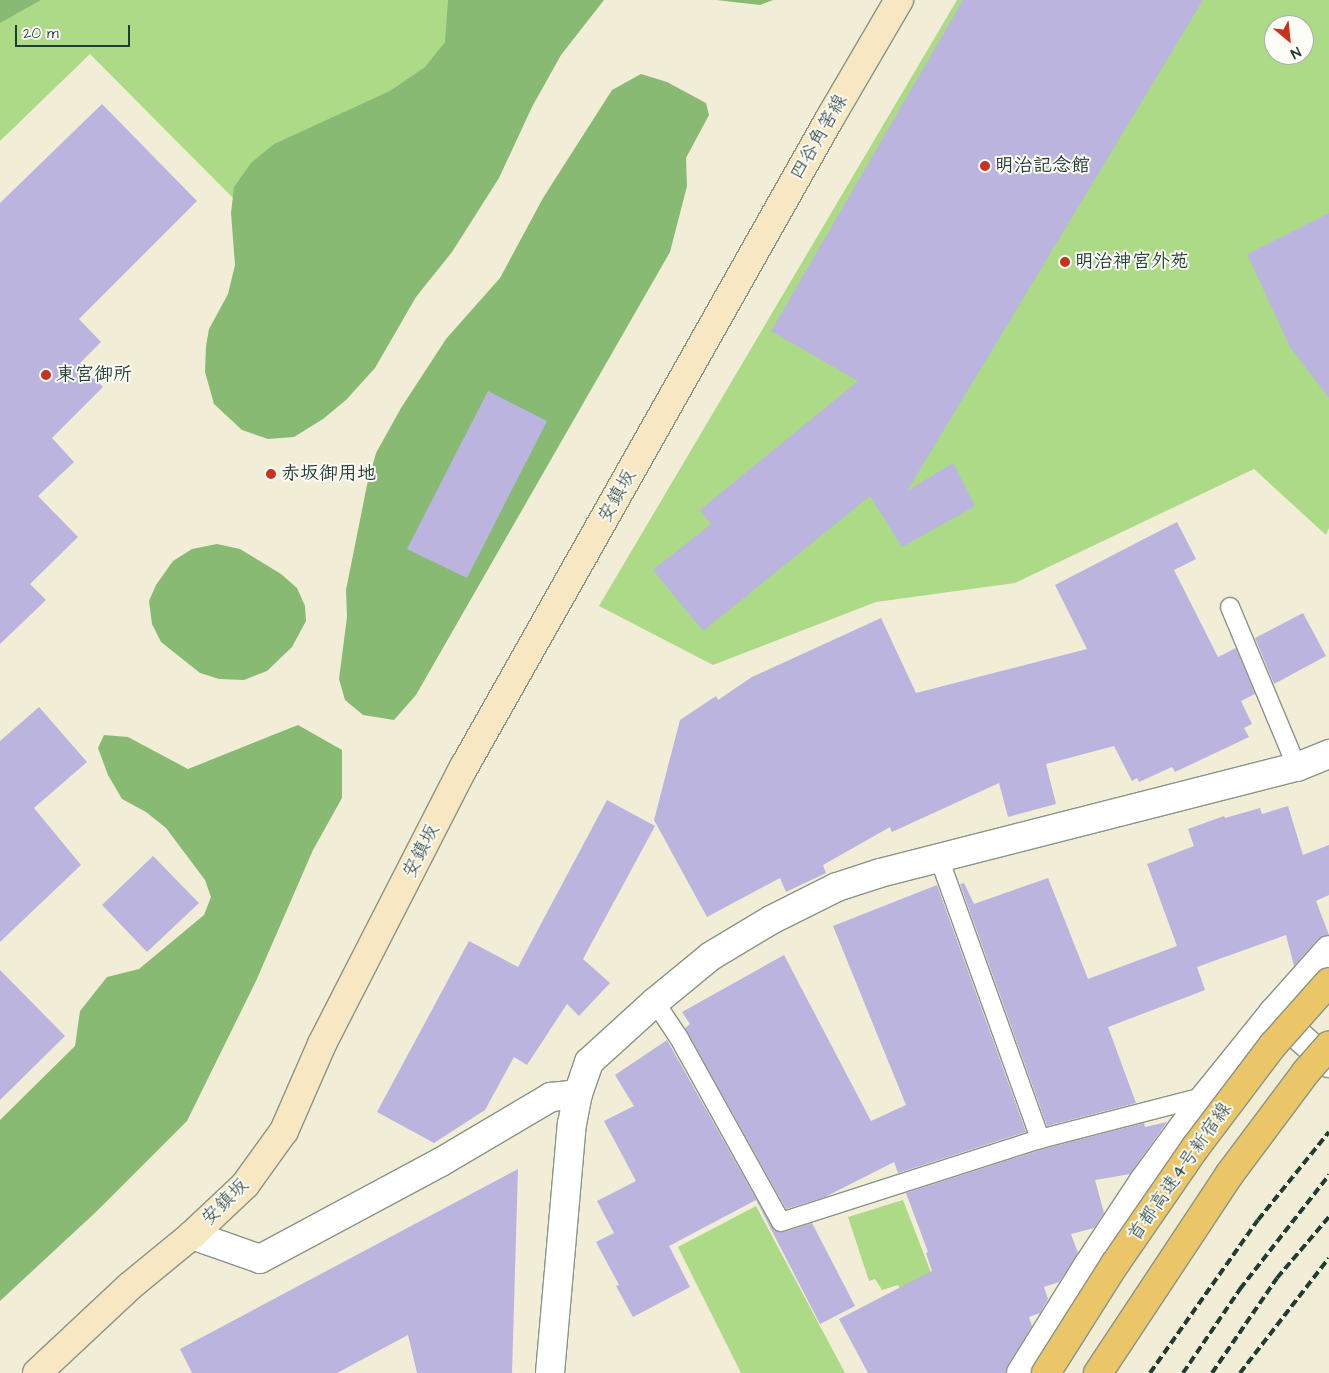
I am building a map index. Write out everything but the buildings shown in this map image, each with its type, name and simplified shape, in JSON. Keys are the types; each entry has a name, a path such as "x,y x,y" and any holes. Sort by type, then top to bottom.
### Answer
{"highway":[{"name":"首都高速4号新宿線","path":"1046,1373 1115,1264 1195,1148 1273,1045 1329,982"},
{"path":"1098,1373 1229,1175 1306,1072 1329,1046"}],"main road":[{"name":"四谷角筈線","path":"741,275 900,0"},
{"name":"安鎮坂","path":"37,1373 130,1286 192,1234 245,1184 284,1131 322,1044 464,767 741,275"}],"street":[{"path":"550,1373 572,1124 578,1094 589,1062 655,1002 711,956 780,916 837,887 880,873 1297,767 1329,754"},
{"path":"1021,1373 1143,1182 1206,1096 1273,1013 1329,950"},
{"path":"1273,1013 1329,1063"},
{"path":"192,1234 260,1259 442,1162 552,1097 578,1094"}],"lane":[{"path":"1230,606 1297,767"},
{"path":"939,858 1040,1139"},
{"path":"655,1002 679,1038 782,1222 1040,1139 1206,1096"}],"green space":[{"path":"0,0 494,0 364,145 238,203 90,54 0,141"},
{"path":"0,0 41,0 0,23"},
{"path":"448,0 604,0 561,55 532,107 499,178 452,252 416,297 375,368 346,400 323,419 294,437 268,439 242,430 214,404 205,372 209,329 228,294 235,265 231,213 234,187 251,163 274,144 390,91 425,67 445,42"},
{"path":"716,0 773,0 760,5"},
{"name":"明治神宮外苑","path":"957,0 1329,0 1329,528 1326,535 1254,469 1015,583 876,602 713,665 599,606"},
{"path":"641,74 667,82 706,103 709,115 686,158 687,186 670,252 416,695 394,720 363,715 345,700 339,679 347,617 346,590 367,485 376,453 401,408 446,339 500,278 543,198 612,90"},
{"path":"217,544 240,549 281,574 297,588 305,606 306,621 292,647 267,671 244,680 219,679 200,673 161,642 152,624 149,601 156,585 173,561 192,549"},
{"path":"298,725 342,750 342,798 313,850 256,981 187,1121 97,1211 0,1301 0,1120 75,1046 80,1011 107,977 139,969 204,915 211,897 205,880 166,828 146,812 122,799 108,775 98,748 104,735 128,737 188,769"},
{"path":"903,1200 955,1335 929,1347 898,1285 882,1290 875,1279 869,1281 848,1217"},
{"path":"756,1206 845,1373 741,1373 678,1247"}],"railway":[{"path":"1150,1373 1258,1220 1329,1132"},
{"path":"1183,1373 1240,1289 1329,1175"},
{"path":"1212,1373 1277,1278 1329,1217"},
{"path":"1240,1373 1329,1258"}],"place":[{"name":"明治記念館","path":"985,166"},
{"name":"明治神宮外苑","path":"1065,262"},
{"name":"東宮御所","path":"46,375"},
{"name":"赤坂御用地","path":"271,474"}]}
